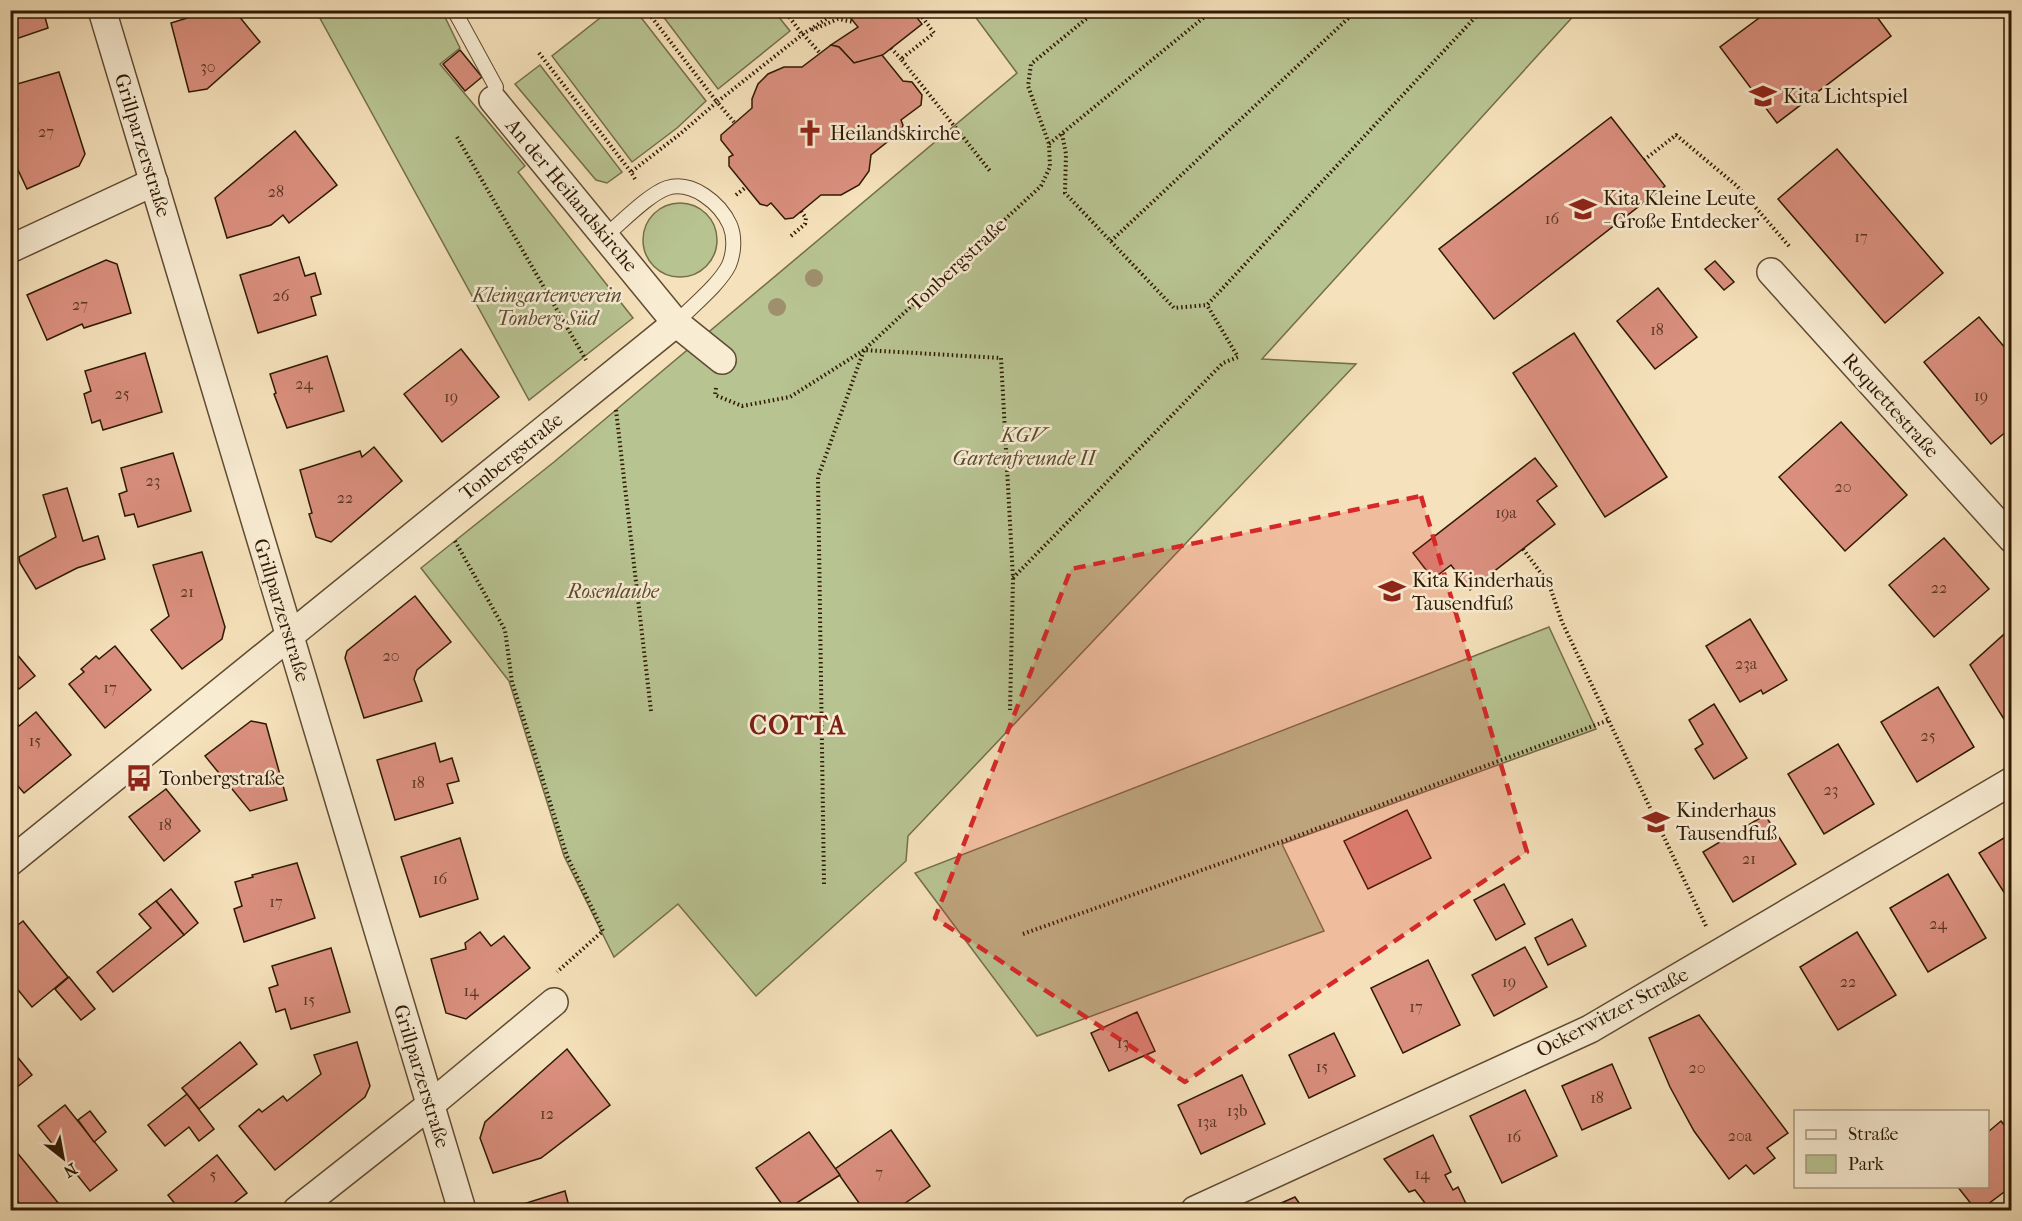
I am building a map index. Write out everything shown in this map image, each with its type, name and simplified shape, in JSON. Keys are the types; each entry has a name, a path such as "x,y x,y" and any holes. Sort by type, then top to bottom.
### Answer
{"street":[{"name":"Grillparzerstraße","path":"102,10 462,1210"},
{"name":"An der Heilandskirche","path":"493,100 676,322 722,360"},
{"path":"10,249 154,182"},
{"name":"Roquettestraße","path":"1771,272 2012,539"},
{"name":"Tonbergstraße","path":"10,862 676,322"},
{"name":"Ockerwitzer Straße","path":"1195,1210 1590,1029 2012,781"},
{"path":"297,1210 430,1105 554,1002"}],"lane":[{"name":"An der Heilandskirche","path":"454,10 496,87 493,100"},
{"path":"605,236 647,201 668,188 685,187 701,193 719,208 730,225 734,249 728,266 718,280 676,322"}],"path":[{"path":"646,10 734,122"},
{"path":"784,10 819,52"},
{"path":"631,172 802,34 837,12 836,10"},
{"path":"901,59 934,33 917,10"},
{"name":"Tonbergstraße","path":"722,360 715,395 742,406 790,397 864,350 1041,186 1050,167 1049,144 1028,86 1031,64 1097,10"},
{"path":"1049,144 1213,10"},
{"path":"1111,241 1357,10"},
{"path":"1062,134 1066,154 1065,193 1174,308 1207,305 1482,10"},
{"path":"802,34 838,20 854,22"},
{"path":"891,48 990,171"},
{"path":"539,53 631,172 647,201"},
{"path":"1644,160 1676,135 1737,186 1793,252 1771,272"},
{"path":"791,236 805,224 806,218 801,211"},
{"path":"1013,578 1223,363 1238,357 1207,305"},
{"path":"824,884 818,477 864,350 1000,358 1013,578 1010,710"},
{"path":"436,517 454,541 505,630 512,682 567,856 603,931 548,980 554,1002"},
{"path":"1523,549 1549,584 1562,622 1704,922"},
{"path":"1023,934 1278,843 1609,720"}],"highlighted area":[{"path":"1421,496 1527,852 1185,1082 935,918 1071,569"}],"green space":[{"name":"Kleingartenverein Tonberg Süd","path":"316,11 442,11 460,48 440,64 525,166 518,172 633,318 529,400"},
{"path":"609,11 636,11 706,101 677,128 632,162 552,56"},
{"path":"659,11 774,11 790,31 718,89"},
{"name":"KGV Gartenfreunde II","path":"971,11 1578,11 1262,359 1356,364 908,836 906,861 756,996 678,904 614,957 564,856 509,681 421,568 554,462 1017,73"},
{"path":"540,65 622,172 607,183 596,180 515,84"},
{"path":"673,203 687,203 701,209 711,219 717,233 715,254 701,271 687,277 673,277 659,271 649,261 643,247 643,233 649,219 659,209"},
{"path":"1549,627 1596,729 1282,844 1324,931 1037,1036 915,873"}],"building":[{"path":"10,10 43,10 48,28 10,41"},
{"path":"213,10 234,10 260,42 207,89 189,92 171,23"},
{"path":"844,10 911,10 922,24 880,57 854,63 839,47 831,45 858,27"},
{"path":"1770,10 1872,10 1891,36 1777,123 1720,47"},
{"name":"Heilandskirche","path":"831,45 839,47 854,63 882,55 903,81 912,82 922,95 921,105 901,120 903,125 901,131 871,155 869,171 859,185 841,195 821,195 793,218 785,219 771,203 767,206 760,204 729,166 729,157 733,155 721,140 721,135 752,108 752,99 758,84 768,74 784,67 802,67"},
{"path":"460,50 482,77 465,91 443,64"},
{"path":"59,72 85,154 79,166 27,189 10,153 10,133 18,129 10,105 10,86"},
{"path":"1611,117 1665,186 1494,319 1439,249"},
{"path":"295,131 337,185 289,223 283,215 271,225 227,238 215,198"},
{"path":"1837,149 1943,273 1885,323 1778,199"},
{"path":"299,257 305,276 315,273 321,294 311,297 316,315 258,333 240,275"},
{"path":"106,260 117,264 131,313 84,328 82,324 47,340 27,295"},
{"path":"1715,261 1734,282 1724,290 1705,269"},
{"path":"1658,288 1697,337 1655,369 1617,321"},
{"path":"1979,317 2012,356 2012,427 1991,444 1924,362"},
{"path":"1574,333 1667,477 1605,517 1513,373"},
{"path":"461,349 499,397 442,442 404,394"},
{"path":"145,353 162,412 103,430 100,420 92,423 84,394 91,391 85,371"},
{"path":"327,356 344,411 287,428 274,394 276,393 270,374"},
{"path":"1841,422 1907,495 1845,551 1779,477"},
{"path":"374,447 402,481 331,542 316,537 300,470 360,451 362,457"},
{"path":"173,453 191,511 138,527 134,514 125,516 119,494 127,491 121,468"},
{"path":"1535,458 1557,486 1537,501 1555,524 1470,590 1451,565 1433,579 1413,553"},
{"path":"67,488 83,541 98,536 105,559 77,568 36,589 20,563 19,557 56,537 43,495"},
{"path":"1944,538 1989,589 1934,637 1889,585"},
{"path":"202,552 225,627 222,639 182,669 151,630 169,616 153,565"},
{"path":"415,596 451,642 417,670 414,679 422,701 364,718 345,658 347,651"},
{"path":"1750,619 1787,680 1763,694 1761,690 1740,702 1706,646"},
{"path":"2012,627 2012,732 1970,665"},
{"path":"10,646 35,676 19,689 10,678"},
{"path":"115,646 151,690 105,728 69,684 84,672 81,669 96,656 99,659"},
{"path":"1938,687 1974,747 1917,782 1881,722"},
{"path":"1714,704 1747,758 1714,779 1695,749 1703,744 1689,720"},
{"path":"36,712 71,755 24,793 10,777 10,723 14,720 19,726"},
{"path":"251,721 266,724 287,800 250,811 205,756"},
{"path":"435,743 440,762 452,758 459,781 447,784 453,803 395,820 377,760"},
{"path":"1838,744 1874,804 1824,834 1788,774"},
{"path":"166,789 200,831 164,861 129,817"},
{"path":"1407,810 1431,858 1368,889 1344,841"},
{"path":"1765,815 1796,864 1733,902 1703,852"},
{"path":"2012,833 2012,905 1979,853"},
{"path":"460,838 478,899 420,917 401,857"},
{"path":"297,863 315,918 244,942 234,909 242,906 235,882"},
{"path":"1948,874 1986,938 1928,972 1890,908"},
{"path":"1504,884 1525,924 1496,940 1474,900"},
{"path":"171,889 198,923 184,935 156,901"},
{"path":"156,901 184,935 113,992 97,972 151,928 139,914"},
{"path":"1572,919 1586,946 1548,965 1535,938"},
{"path":"23,921 68,977 32,1007 10,980 10,931"},
{"path":"480,932 491,946 504,936 530,968 466,1019 446,1013 431,959 466,949 465,943"},
{"path":"1857,932 1896,995 1838,1030 1800,967"},
{"path":"1525,947 1547,987 1494,1016 1472,975"},
{"path":"331,948 350,1012 291,1029 285,1009 276,1012 269,988 278,985 272,966"},
{"path":"1428,960 1460,1025 1403,1053 1371,988"},
{"path":"69,977 95,1009 81,1020 55,989"},
{"path":"1137,1012 1155,1051 1109,1071 1091,1033"},
{"path":"1699,1015 1788,1133 1767,1148 1775,1158 1754,1174 1746,1165 1729,1179 1694,1131 1670,1087 1649,1038"},
{"path":"1334,1033 1355,1076 1309,1098 1289,1055"},
{"path":"240,1042 257,1064 199,1109 182,1088"},
{"path":"357,1042 370,1086 365,1097 275,1170 239,1126 259,1109 262,1112 283,1096 287,1101 321,1074 314,1055"},
{"path":"567,1049 610,1105 541,1158 493,1173 480,1138 485,1122"},
{"path":"10,1050 32,1075 10,1093"},
{"path":"1612,1064 1631,1108 1582,1130 1562,1086"},
{"path":"1242,1075 1265,1124 1201,1154 1178,1105"},
{"path":"1525,1090 1557,1156 1502,1183 1470,1116"},
{"path":"187,1094 214,1129 199,1141 189,1127 165,1146 148,1125"},
{"path":"65,1105 117,1170 90,1191 38,1126"},
{"path":"90,1111 106,1132 94,1142 78,1120"},
{"path":"2001,1121 2012,1135 2012,1186 1980,1210 1976,1210 1959,1188 1989,1188 1989,1131"},
{"path":"891,1130 930,1186 895,1210 864,1210 835,1169"},
{"path":"809,1132 840,1175 786,1210 756,1168"},
{"path":"1433,1135 1451,1172 1445,1175 1453,1190 1458,1187 1469,1210 1424,1210 1420,1205 1425,1203 1415,1190 1409,1192 1384,1159"},
{"path":"15,1150 64,1210 25,1210 10,1192 10,1154"},
{"path":"217,1155 247,1193 225,1210 180,1210 168,1195"},
{"path":"565,1191 570,1210 504,1210"},
{"path":"10,1192 18,1202 13,1210 10,1210"},
{"path":"1295,1197 1304,1210 1265,1210"}],"place":[{"name":"Kita Lichtspiel","path":"1763,96"},
{"name":"Heilandskirche","path":"810,133"},
{"name":"Kita Kleine Leute - Große Entdecker","path":"1583,209"},
{"name":"Kita Kinderhaus Tausendfuß","path":"1392,591"},
{"name":"Tonbergstraße","path":"139,778"},
{"name":"Kinderhaus Tausendfuß","path":"1656,822"}],"district":[{"name":"COTTA","path":"798,725"}],"park label":[{"name":"Rosenlaube","path":"613,591"}]}
